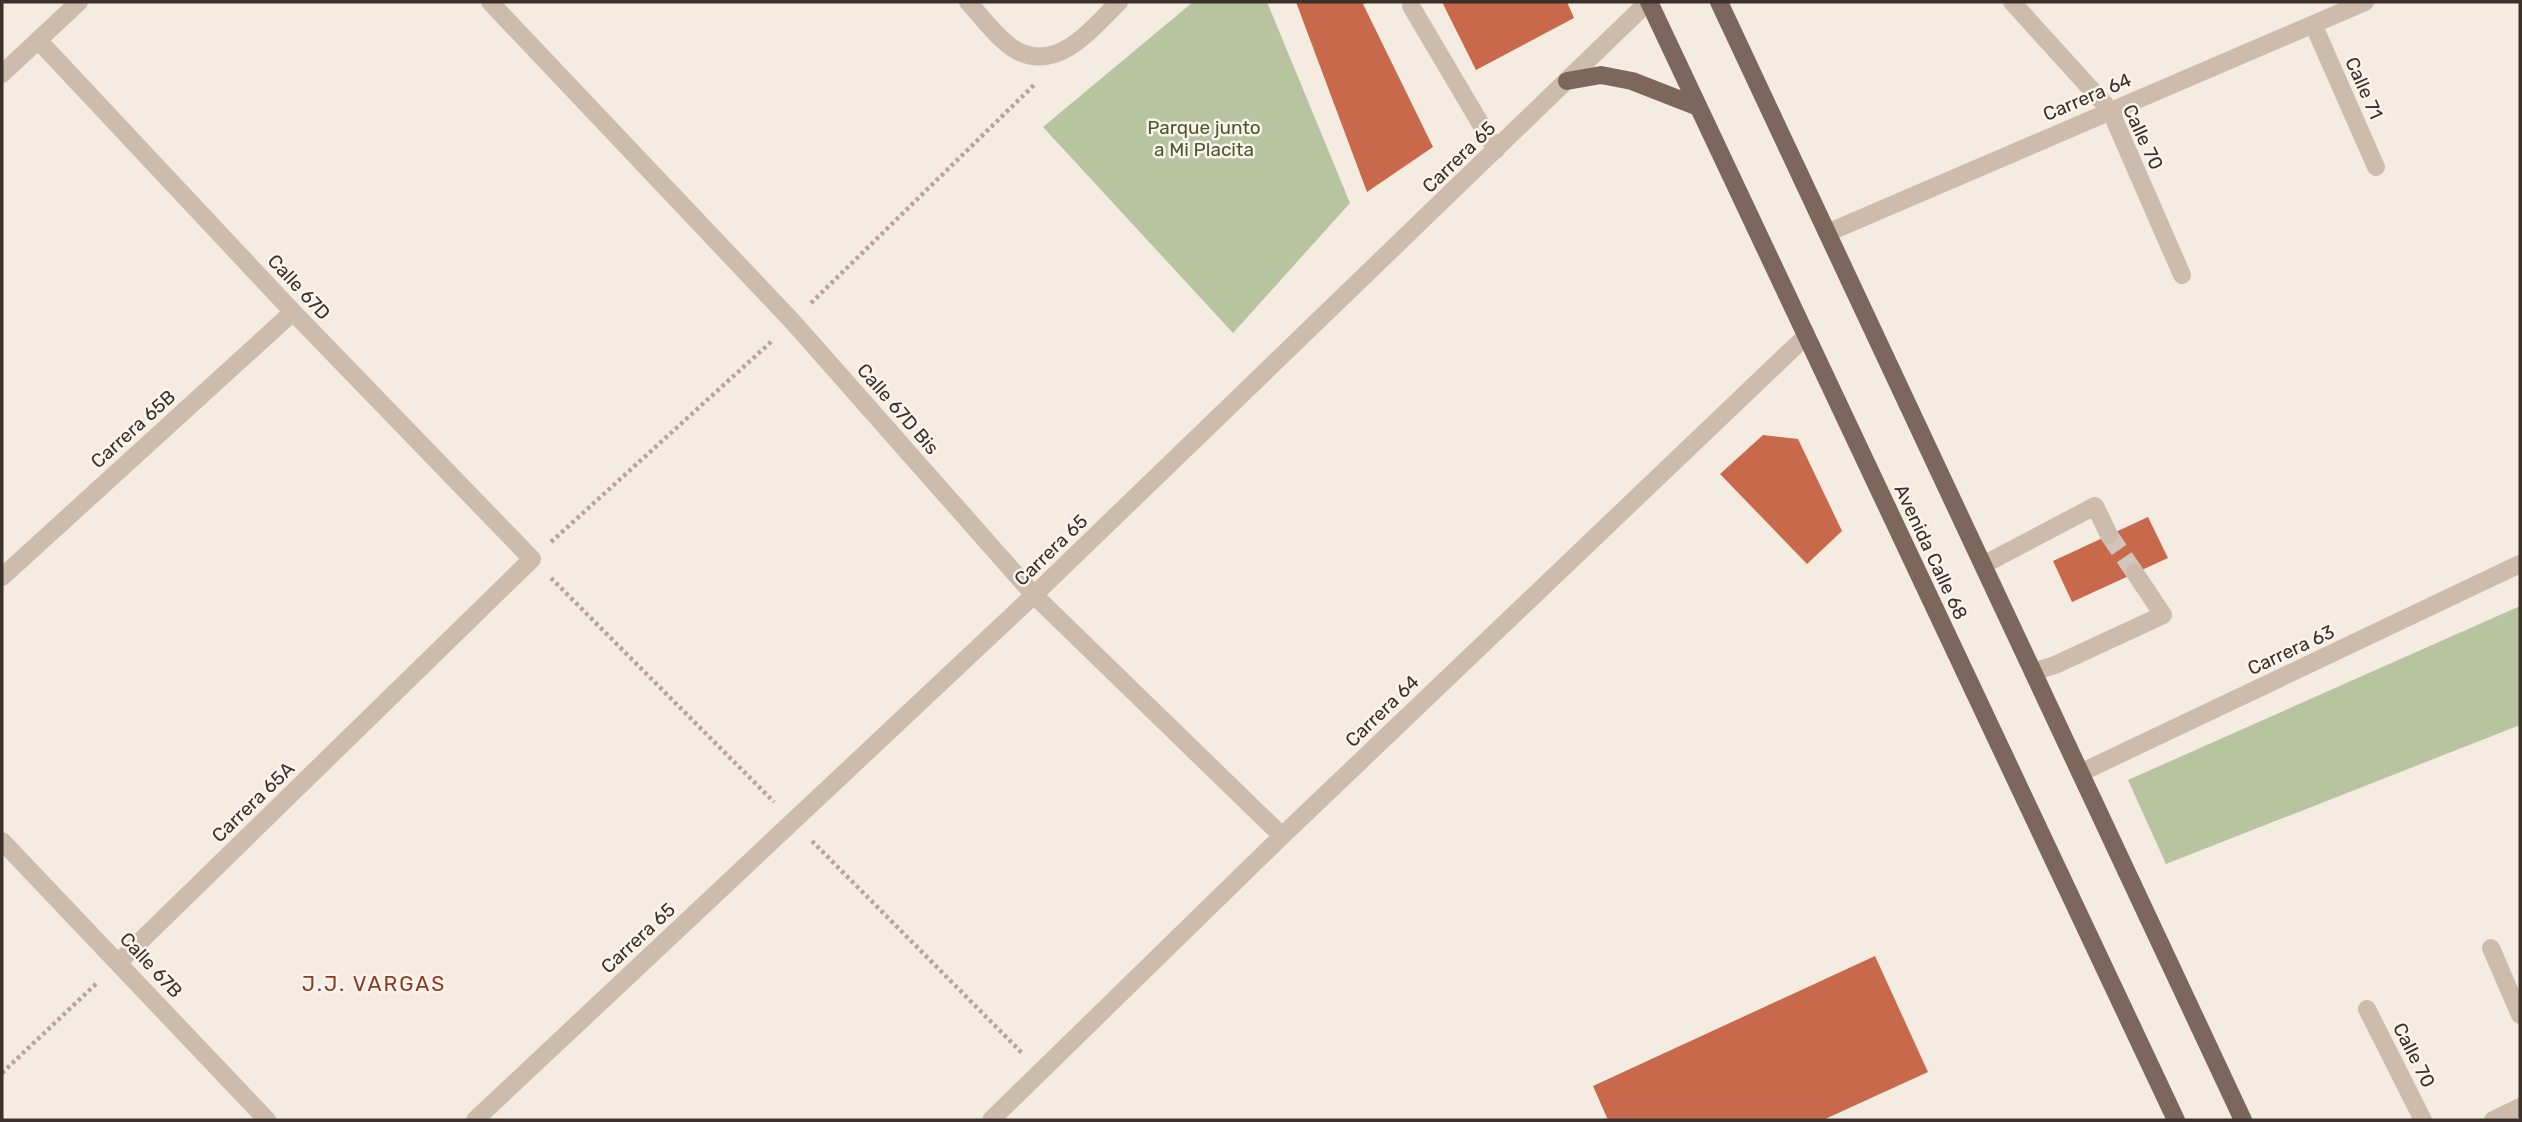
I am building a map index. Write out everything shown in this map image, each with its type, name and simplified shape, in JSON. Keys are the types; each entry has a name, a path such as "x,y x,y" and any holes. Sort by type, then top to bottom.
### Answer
{"main road":[{"name":"Avenida Calle 68","path":"1648,2 2176,1120"},
{"path":"1718,2 2243,1120"},
{"path":"1567,82 1601,75 1632,81 1696,106"}],"street":[{"path":"2,74 79,2"},
{"name":"Calle 67D Bis","path":"490,2 793,321 1034,595 1282,836"},
{"path":"968,2 1015,50 1038,56 1051,56 1074,46 1119,2"},
{"name":"Carrera 65","path":"475,1120 1034,595 1648,2"},
{"name":"Calle 70","path":"2012,2 2110,110 2182,275"},
{"name":"Carrera 64","path":"1827,233 2365,2"},
{"path":"1410,6 1496,150"},
{"name":"Calle 71","path":"2314,26 2376,167"},
{"name":"Calle 67D","path":"38,40 293,312 533,559"},
{"name":"Carrera 65B","path":"2,577 293,312"},
{"name":"Carrera 64","path":"990,1120 1282,836 1806,336"},
{"path":"1983,565 2095,506 2109,535"},
{"name":"Carrera 65A","path":"119,962 533,559"},
{"name":"Carrera 63","path":"2080,773 2520,564"},
{"path":"2033,672 2055,665 2163,615 2135,573"},
{"name":"Calle 67B","path":"2,841 267,1120"},
{"path":"2491,948 2520,1015"},
{"name":"Calle 70","path":"2367,1009 2423,1120"},
{"path":"2493,1120 2520,1107"}],"path":[{"path":"2,1073 119,962"}],"green space":[{"name":"Parque junto a Mi Placita","path":"1193,2 1267,2 1350,203 1233,333 1043,127"},
{"path":"2520,606 2520,725 2166,864 2128,780"}],"building":[{"path":"1296,2 1369,2 1363,4 1433,147 1367,192"},
{"path":"1442,2 1567,2 1574,18 1476,70"},
{"path":"1763,435 1798,439 1842,531 1807,564 1720,474"},
{"path":"2148,517 2168,558 2072,602 2053,561"},
{"path":"1875,956 1928,1072 1823,1120 1608,1120 1593,1086"}],"tunnel":[{"path":"2109,535 2135,573"}],"district":[{"name":"J.J. VARGAS","path":"374,983"}]}
